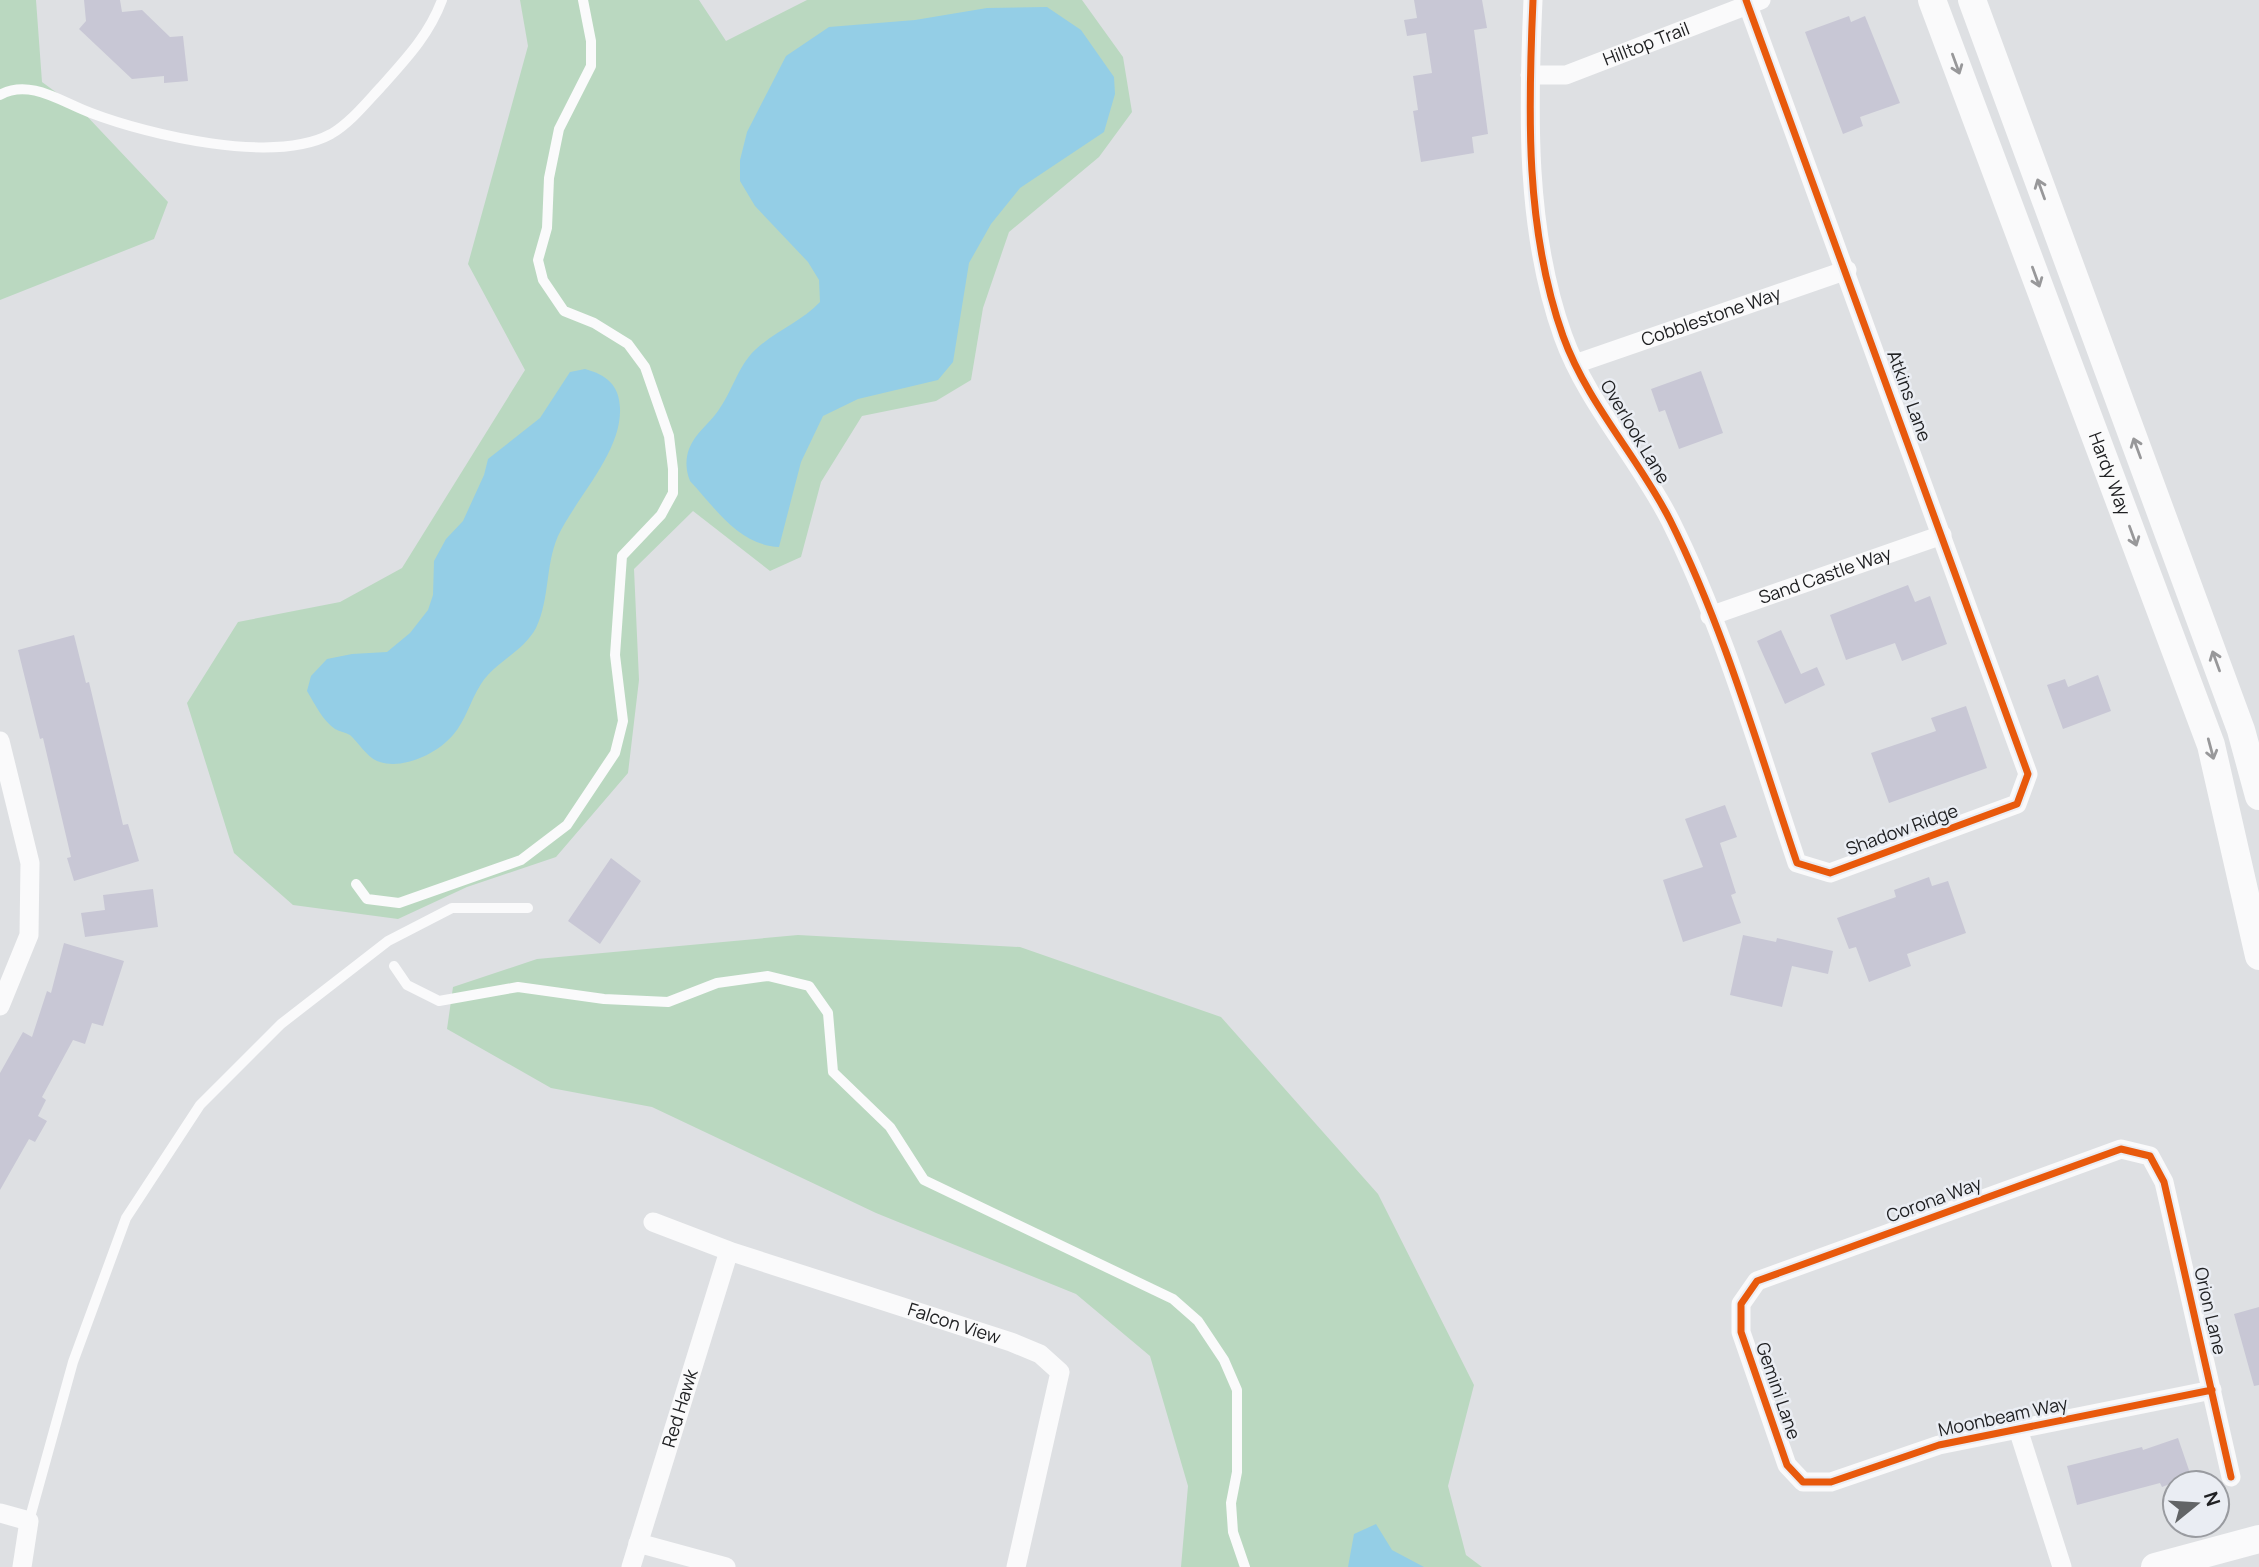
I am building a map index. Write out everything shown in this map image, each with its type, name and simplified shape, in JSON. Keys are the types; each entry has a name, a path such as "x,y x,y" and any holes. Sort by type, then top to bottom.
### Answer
{"main road":[{"name":"Hardy Way","path":"1932,0 2211,745 2255,923 2259,956"},
{"name":"Hardy Way","path":"1972,0 2241,730 2259,796"},
{"path":"2155,1567 2259,1539"}],"street":[{"name":"Overlook Lane","path":"1533,0 1529,138 1543,256 1562,334 1575,364 1669,519 1710,616 1797,863"},
{"name":"Hilltop Trail","path":"1530,75 1566,75 1751,2"},
{"name":"Atkins Lane","path":"1751,2 2028,775 2017,804"},
{"name":"Cobblestone Way","path":"1575,364 1847,270"},
{"name":"Sand Castle Way","path":"1710,616 1942,535"},
{"path":"0,741 30,863 29,935 0,1006"},
{"name":"Shadow Ridge","path":"1797,863 1830,873 2017,804"},
{"name":"Corona Way","path":"1741,1304 1757,1280 2121,1149 2150,1156"},
{"name":"Orion Lane","path":"2150,1156 2164,1182 2229,1469"},
{"name":"Falcon View","path":"653,1222 729,1251 1011,1342 1040,1354 1060,1372 1016,1567"},
{"name":"Red Hawk","path":"631,1567 729,1251"},
{"name":"Gemini Lane","path":"1741,1304 1741,1332 1787,1465 1803,1482"},
{"name":"Moonbeam Way","path":"1803,1482 1831,1482 1939,1445 2212,1391"},
{"path":"2018,1429 2062,1567"},
{"path":"0,1513 29,1521 22,1567"},
{"path":"638,1542 726,1567"}],"lane":[{"path":"0,95 25,89 49,94 92,114 168,134 245,149 289,147 330,134 360,110 432,26 442,0"},
{"path":"356,884 367,899 398,903 521,860 567,825 615,753 623,721 615,655 622,556 661,515 673,493 673,469 669,436 645,367 628,344 594,323 564,310 543,280 538,260 547,228 549,178 559,129 591,66 592,41 583,0"},
{"path":"29,1521 74,1362 126,1218 200,1105 281,1024 388,941 452,908 528,908"},
{"path":"394,966 407,985 439,1001 518,986 604,999 668,1002 717,983 768,976 809,986 828,1013 833,1072 890,1126 924,1180 1173,1299 1198,1321 1224,1360 1237,1390 1237,1472 1231,1503 1233,1532 1245,1567"}],"green space":[{"path":"0,0 36,0 42,82 83,112 168,202 154,239 0,300"},
{"path":"520,0 699,0 726,41 807,0 1082,0 1123,57 1132,112 1099,157 1009,232 983,308 971,380 936,401 862,416 821,482 801,557 770,571 693,511 634,569 639,680 628,773 556,857 467,887 398,919 293,905 234,853 187,703 238,622 340,602 402,568 525,370 468,264 528,46"},
{"path":"798,935 1020,947 1221,1017 1378,1194 1474,1385 1448,1486 1466,1555 1482,1567 1181,1567 1188,1486 1150,1356 1076,1294 876,1213 652,1107 551,1088 447,1029 453,987 537,959"}],"water":[{"path":"1047,7 1081,30 1114,77 1115,94 1104,132 1020,188 991,224 969,263 953,362 938,380 858,399 823,416 801,462 779,547 752,540 729,524 690,481 687,461 692,443 723,404 749,356 820,302 819,280 808,262 755,206 740,181 740,160 747,132 786,56 829,27 915,20 987,8"},
{"path":"585,369 600,374 614,387 619,400 619,425 606,458 558,536 551,559 544,606 536,628 524,644 487,676 461,723 446,742 428,754 407,762 386,764 373,759 350,735 335,729 323,716 307,691 311,676 327,659 387,652 410,633 428,610 433,595 434,561 446,539 463,521 484,475 488,459 540,418 570,372"},
{"path":"1376,1524 1392,1550 1424,1567 1348,1567 1354,1534"}],"building":[{"path":"84,0 120,0 122,12 142,10 170,37 183,36 188,81 164,83 164,76 132,79 79,29 86,21"},
{"path":"1414,0 1482,0 1487,28 1474,30 1488,134 1472,137 1474,153 1421,162 1413,111 1418,110 1413,76 1432,73 1426,33 1407,36 1404,20 1417,18"},
{"path":"1849,16 1851,22 1865,16 1900,103 1860,117 1863,126 1843,134 1805,32"},
{"path":"1701,371 1723,433 1679,449 1665,410 1659,412 1651,389"},
{"path":"1908,585 1915,602 1930,596 1947,644 1902,661 1895,643 1846,660 1830,615"},
{"path":"1781,630 1801,674 1817,667 1825,685 1785,704 1757,641"},
{"path":"74,635 86,683 89,682 123,825 128,824 139,861 74,881 67,858 71,857 43,738 40,739 18,650"},
{"path":"2098,675 2111,711 2063,729 2047,685 2065,679 2068,687"},
{"path":"1966,706 1987,768 1889,803 1871,753 1936,731 1931,718"},
{"path":"1725,805 1737,837 1720,843 1736,893 1731,895 1741,923 1683,942 1663,880 1703,867 1685,819"},
{"path":"611,858 641,881 600,944 568,921"},
{"path":"1929,877 1932,886 1948,881 1966,933 1907,954 1911,966 1869,982 1856,947 1849,949 1837,918 1896,897 1894,890"},
{"path":"153,889 158,927 85,937 81,913 105,910 103,895"},
{"path":"1743,935 1776,942 1777,938 1833,951 1828,974 1792,966 1782,1007 1730,995"},
{"path":"64,943 124,961 103,1026 92,1023 85,1044 73,1040 42,1097 46,1100 38,1116 47,1121 35,1142 29,1139 0,1190 0,1073 23,1032 32,1037 47,991 51,993"},
{"path":"2259,1307 2259,1385 2254,1386 2234,1314"},
{"path":"2178,1438 2189,1469 2161,1469 2161,1485 2160,1483 2077,1505 2067,1466 2142,1447 2143,1450"}],"cycle path":[{"path":"1533,0 1530,127 1535,212 1551,296 1563,336 1585,384 1657,497 1689,561 1724,646 1797,863 1830,873 2017,804 2028,774 1746,0"},
{"path":"2121,1149 2150,1156 2164,1182 2211,1390 1939,1445 1831,1482 1803,1482 1787,1465 1741,1332 1741,1304 1757,1281 2121,1149"},
{"path":"2211,1390 2229,1469"}]}
